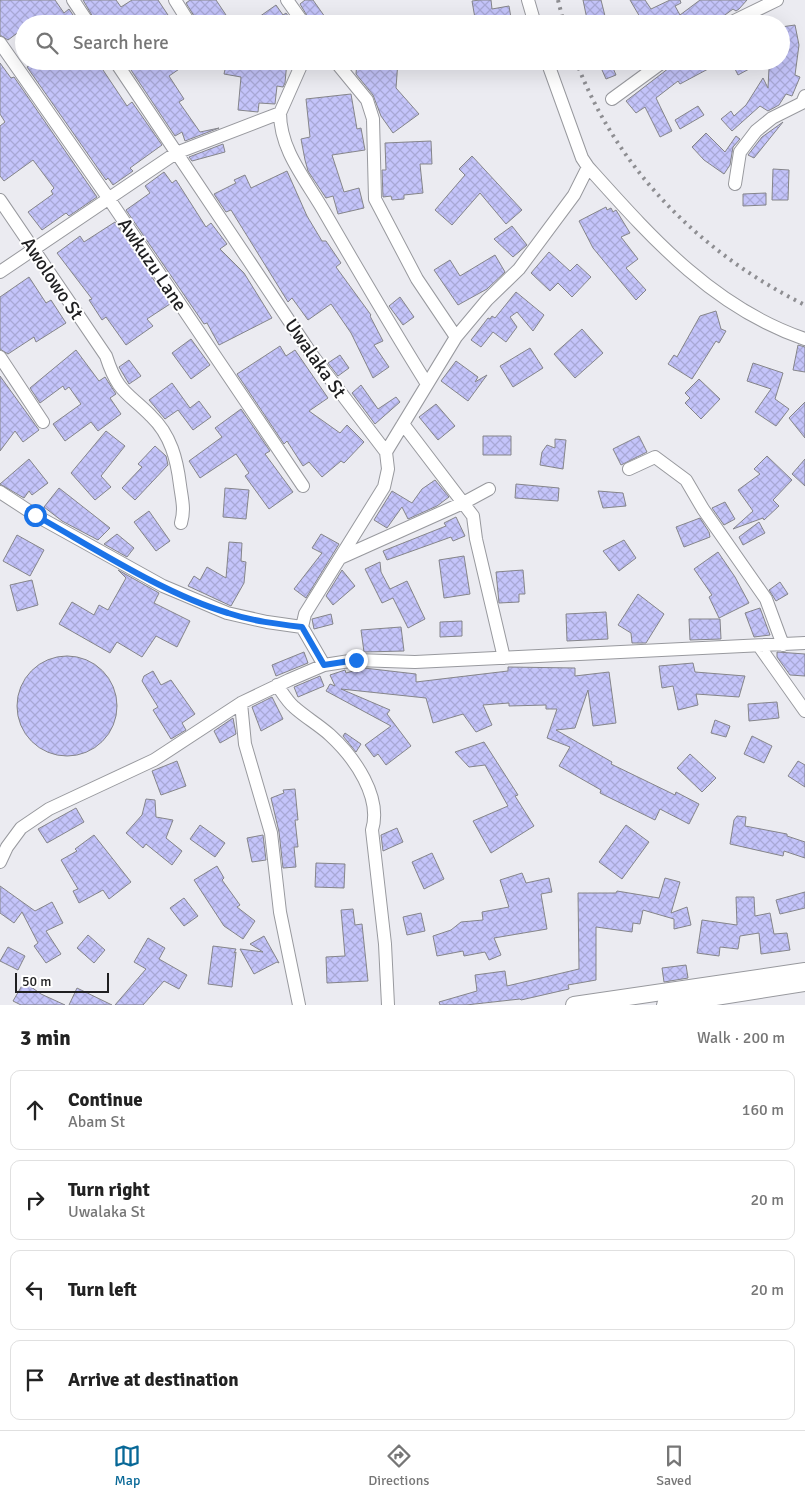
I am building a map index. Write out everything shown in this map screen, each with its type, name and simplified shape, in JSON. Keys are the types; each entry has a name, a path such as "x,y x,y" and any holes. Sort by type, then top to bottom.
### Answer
{"main road":[{"path":"574,1005 805,971"},
{"path":"665,1005 805,983"}],"street":[{"path":"74,0 83,15"},
{"path":"175,0 184,15"},
{"path":"287,0 298,15"},
{"path":"528,0 532,15"},
{"path":"746,15 777,0"},
{"name":"Awkuzu Lane","path":"0,43 15,64"},
{"name":"Awkuzu Lane","path":"19,70 109,199 303,486"},
{"name":"Uwalaka St","path":"121,70 312,355 386,452"},
{"path":"299,70 280,113 280,131 294,162 382,313 427,384"},
{"path":"342,70 367,100 373,119 375,199 417,279 456,337"},
{"path":"550,70 582,158 635,220 684,267 720,297 754,316 805,339"},
{"path":"612,98 651,70"},
{"path":"735,184 740,152 756,131 772,118 804,102"},
{"path":"0,272 176,153 280,113"},
{"path":"324,665 302,627 305,614 384,487 388,469 386,452 456,337 487,300 519,269 574,195 588,167"},
{"name":"Awolowo St","path":"0,200 106,356 114,379 126,395 152,416 176,454 185,505 181,523"},
{"path":"0,357 43,422"},
{"path":"403,424 465,502 473,516 476,539 504,658"},
{"path":"629,468 655,457 686,480 703,509 766,600 783,644"},
{"path":"340,558 490,489"},
{"path":"0,492 35,515 163,586 227,613 267,622 302,627"},
{"path":"0,862 13,837 22,828 49,809 154,760 241,703 324,665 356,660 415,662 805,643"},
{"path":"759,646 805,711"},
{"path":"277,685 293,706 337,743 352,759 366,784 376,818 372,830 385,944 388,1005"},
{"path":"241,703 246,744 271,833 280,912 299,1005"},
{"path":"0,836 13,837"}],"building":[{"path":"0,0 55,0 64,13 69,9 73,15 15,15 15,35 8,40 0,35"},
{"path":"83,0 116,0 121,7 132,0 158,0 168,15 92,15"},
{"path":"190,0 216,0 226,15 193,15 186,3"},
{"path":"305,0 313,0 324,15 307,15 300,4"},
{"path":"491,0 492,9 509,6 510,15 474,15 472,1"},
{"path":"583,0 601,0 605,15 586,15"},
{"path":"630,0 645,0 651,9 670,0 680,0 681,3 675,6 680,15 639,15"},
{"path":"700,0 747,0 736,11 733,9 725,15 680,15"},
{"path":"276,5 283,15 262,15"},
{"path":"795,25 799,45 795,75 800,77 792,96 786,94 779,105 768,111 760,106 732,131 721,119 731,111 734,116 746,105 763,78 768,88 769,70 790,70 790,26"},
{"path":"0,63 11,78 14,77 97,197 69,216 66,213 42,230 28,212 53,194 51,191 54,188 33,160 4,181 0,176 0,126 5,122 0,114"},
{"path":"29,70 103,70 127,106 132,102 162,145 130,168 133,171 113,185 108,178 106,180"},
{"path":"131,70 178,70 169,76 184,99 179,102 200,132 219,128 185,141 182,132 175,136"},
{"path":"225,70 286,70 283,87 277,86 275,104 259,103 258,112 238,110 241,77 224,74"},
{"path":"356,70 397,70 396,88 419,114 393,133 381,116 373,95 356,74"},
{"path":"602,70 614,70 616,75 606,79"},
{"path":"666,70 706,70 680,84 678,81 656,98 672,131 660,137 645,107 636,113 626,101"},
{"path":"736,70 747,70 738,75"},
{"path":"351,94 357,129 361,128 365,150 332,155 344,192 359,188 364,208 338,214 333,196 326,198 308,171 301,139 310,137 306,99"},
{"path":"698,106 704,115 680,129 675,120"},
{"path":"783,122 754,158 748,155 762,137"},
{"path":"706,133 725,152 736,136 740,139 733,147 730,165 724,174 704,160 692,147"},
{"path":"431,141 432,164 420,164 423,193 404,195 404,199 392,200 391,196 383,197 382,170 386,170 385,143"},
{"path":"223,144 225,152 192,161 189,157"},
{"path":"472,156 522,210 506,224 480,193 452,225 435,210 465,175 459,169"},
{"path":"773,169 789,170 788,200 772,200"},
{"path":"287,171 307,216 322,241 326,241 341,263 336,267 371,315 383,341 374,345 389,367 373,378 351,333 331,304 308,320 292,298 288,302 231,210 226,212 214,194 236,183 234,180 245,175 251,188"},
{"path":"164,172 172,183 176,180 206,227 211,223 227,244 220,249 244,273 272,318 219,345 207,323 204,324 126,210 150,193 145,186"},
{"path":"766,193 766,205 743,206 743,194"},
{"path":"606,207 607,210 611,208 613,212 616,210 630,233 621,237 638,259 626,268 646,290 636,300 593,248 579,221"},
{"path":"115,222 170,304 147,319 153,326 126,345 106,317 102,320 89,300 92,299 57,253 80,236 84,242"},
{"path":"512,226 527,245 513,257 494,239"},
{"path":"549,252 570,271 577,264 591,277 572,297 558,283 550,291 531,273"},
{"path":"495,255 505,272 487,289 458,305 434,270 450,260 460,276"},
{"path":"29,277 46,303 51,300 66,323 36,342 34,337 8,354 0,349 0,297"},
{"path":"516,292 544,315 533,331 517,312 510,317 517,327 506,342 493,332 481,347 471,340 488,318 490,319 492,316 495,318"},
{"path":"400,297 414,317 403,325 389,306"},
{"path":"716,311 721,329 726,331 719,343 716,341 692,379 668,364 674,355 677,357 700,316"},
{"path":"582,329 603,353 575,378 554,354"},
{"path":"191,339 210,365 191,379 172,353"},
{"path":"798,345 805,347 805,372 793,370"},
{"path":"280,346 286,356 295,350 328,398 309,411 340,433 347,425 364,442 344,463 341,461 322,477 309,462 303,466 287,441 284,444 237,374"},
{"path":"530,348 543,368 513,387 500,366"},
{"path":"76,350 99,381 105,377 116,394 110,398 121,414 98,431 91,422 65,441 53,424 81,404 69,387 65,390 63,386 40,403 30,388"},
{"path":"340,355 349,368 338,376 328,363"},
{"path":"129,360 141,376 129,384 119,367"},
{"path":"456,361 478,377 475,382 487,375 468,401 441,381"},
{"path":"753,363 783,373 775,399 789,409 776,426 755,412 771,389 747,381"},
{"path":"0,376 39,430 23,442 15,431 0,451"},
{"path":"699,379 720,399 701,419 685,403 690,398 685,393"},
{"path":"172,383 190,408 199,401 211,417 193,430 178,410 165,419 149,400"},
{"path":"361,385 378,409 396,397 400,402 375,424 352,393"},
{"path":"805,402 805,438 789,418"},
{"path":"436,404 455,426 438,440 419,417"},
{"path":"241,409 270,451 265,454 293,492 269,509 245,476 249,473 236,454 200,478 189,461 222,437 215,428"},
{"path":"106,431 125,446 101,476 111,487 95,500 71,473"},
{"path":"483,436 511,436 511,455 483,455"},
{"path":"639,436 647,452 621,465 613,449"},
{"path":"555,439 566,440 563,469 540,465 542,452 547,445 555,448"},
{"path":"155,446 166,456 168,465 135,500 122,488 142,467 138,464"},
{"path":"767,456 792,480 773,500 779,506 764,520 763,518 733,529 753,511 738,490 760,474 754,469"},
{"path":"29,459 48,483 32,495 29,491 24,498 0,484"},
{"path":"805,459 805,486 792,474"},
{"path":"435,480 449,497 437,506 408,519 402,507 387,528 374,520 392,491 412,503 422,489"},
{"path":"516,484 559,488 558,501 515,498"},
{"path":"59,488 110,528 98,540 62,521 44,507"},
{"path":"225,488 249,490 246,519 223,517"},
{"path":"598,491 623,493 626,506 603,508"},
{"path":"725,502 735,519 724,525 712,508"},
{"path":"149,511 170,541 156,551 134,522"},
{"path":"456,517 465,536 453,541 451,537 387,560 383,551 446,526 444,523"},
{"path":"700,518 710,537 684,547 676,527"},
{"path":"759,522 765,533 743,545 739,537"},
{"path":"117,534 134,548 127,557 104,544"},
{"path":"321,534 339,544 306,598 294,589 322,553 312,548"},
{"path":"17,535 44,550 30,576 3,561"},
{"path":"624,540 636,558 619,571 603,551"},
{"path":"229,542 242,543 241,561 246,562 244,583 231,606 188,586 194,576 200,580 207,567 226,578"},
{"path":"718,552 735,577 749,603 719,618 709,597 712,595 694,569"},
{"path":"464,556 470,594 444,598 439,560"},
{"path":"380,562 381,572 390,589 407,581 425,619 408,628 393,598 382,603 365,569"},
{"path":"118,570 159,593 154,603 190,621 177,647 156,636 142,657 117,642 110,653 59,624 72,602 94,615 99,605 108,610 126,578"},
{"path":"342,570 355,586 333,605 326,596"},
{"path":"523,570 525,594 519,594 519,602 499,603 496,572"},
{"path":"32,580 38,605 17,611 10,585"},
{"path":"780,582 788,594 776,601 769,590"},
{"path":"638,594 664,614 646,643 632,643 631,633 618,625"},
{"path":"760,608 770,635 754,637 745,613"},
{"path":"606,612 608,639 567,641 566,614"},
{"path":"331,614 333,624 314,629 312,619"},
{"path":"689,619 720,619 721,639 690,640"},
{"path":"462,621 462,636 440,637 440,622"},
{"path":"401,627 404,651 364,652 361,630"},
{"path":"304,652 308,663 276,676 272,665"},
{"path":"777,652 805,654 805,676 790,675 777,657"},
{"path":"67,656 86,659 103,670 114,687 117,706 114,725 103,742 86,753 67,756 48,753 31,742 20,725 17,706 20,687 31,670 48,659"},
{"path":"693,663 695,672 745,676 739,697 696,694 698,705 678,710 673,686 662,688 659,666"},
{"path":"508,667 575,668 575,676 609,672 616,723 593,726 588,690 575,728 556,730 612,762 611,764 675,795 676,792 699,804 689,824 660,809 655,820 600,793 601,790 559,766 570,747 547,738 557,709 546,709 546,705 509,706 509,703 483,705 492,725 476,732 463,714 433,723 426,698 341,689 390,710 387,714 411,746 386,765 378,754 374,757 365,745 391,726 326,691 330,684 335,686 330,675 345,670 346,673 364,668 416,674 416,682 508,671"},
{"path":"153,671 161,685 171,680 195,714 182,723 186,730 171,739 153,710 158,707 142,681 144,676"},
{"path":"320,676 324,686 298,697 294,687"},
{"path":"272,697 283,719 261,731 252,707"},
{"path":"777,702 779,718 749,721 748,704"},
{"path":"233,718 236,734 220,743 214,731"},
{"path":"715,720 730,726 726,737 711,733"},
{"path":"345,733 361,744 356,752 343,736"},
{"path":"752,736 772,746 764,763 744,754"},
{"path":"484,742 518,795 515,796 534,826 491,853 473,821 508,806 485,765 469,767 455,752"},
{"path":"690,754 716,778 702,792 677,768"},
{"path":"177,761 186,786 161,795 152,771"},
{"path":"798,761 805,765 805,787 788,776"},
{"path":"295,789 298,820 295,820 298,847 294,847 296,867 283,868 279,832 271,798 284,793 283,790"},
{"path":"146,799 155,800 156,817 173,820 166,838 182,851 172,865 146,844 143,848 126,833 142,815"},
{"path":"76,808 84,822 47,843 38,829"},
{"path":"737,816 746,817 745,826 787,834 787,836 805,842 805,858 784,851 783,856 730,844 734,820"},
{"path":"200,825 225,843 215,857 190,839"},
{"path":"626,825 649,842 622,879 599,862"},
{"path":"397,828 403,842 383,851 381,835"},
{"path":"94,835 131,882 109,899 103,890 79,903 73,891 78,889 61,860 77,851 75,849"},
{"path":"263,835 266,860 252,862 247,838"},
{"path":"432,853 444,879 424,889 412,862"},
{"path":"316,863 345,864 344,888 315,887"},
{"path":"217,866 224,878 222,880 240,905 237,907 255,921 243,939 224,926 194,880"},
{"path":"522,873 526,883 549,878 552,892 541,894 547,929 494,938 501,955 489,960 485,952 464,956 463,951 437,956 433,936 451,930 461,922 483,920 482,912 509,907 500,880"},
{"path":"665,878 680,882 671,913 687,907 691,925 674,929 674,919 643,910 640,924 633,923 632,932 596,927 596,980 568,985 569,989 521,1000 466,1005 440,1005 439,1002 477,991 475,975 505,971 507,986 579,969 578,893 616,893 617,891 659,898"},
{"path":"0,886 35,911 52,902 63,923 46,931 61,954 46,963 34,946 38,943 22,912 14,923 0,913"},
{"path":"805,892 805,908 780,914 776,900"},
{"path":"736,897 754,897 755,916 770,913 774,934 787,933 790,950 761,954 759,933 740,936 738,949 720,947 719,956 697,953 702,920 737,925"},
{"path":"184,898 198,916 184,926 170,908"},
{"path":"353,909 355,925 362,924 368,981 327,983 326,957 345,956 341,910"},
{"path":"421,913 425,931 407,935 403,917"},
{"path":"88,935 105,950 94,963 77,948"},
{"path":"264,936 279,963 277,962 254,974 240,949 263,952 250,944"},
{"path":"148,938 165,948 159,959 187,975 179,989 164,981 143,1005 115,1005 146,969 134,962"},
{"path":"213,946 236,949 234,953 236,952 232,987 208,984"},
{"path":"8,947 25,956 18,970 0,961"},
{"path":"686,965 688,978 664,982 662,968"},
{"path":"24,982 41,994 65,1005 21,1005 13,1001"},
{"path":"77,988 112,1005 69,1005"}],"railway":[{"path":"558,0 562,15"},
{"path":"580,70 593,101 615,138 639,173 667,205 698,234 732,261 767,284 805,305"}],"route":[{"path":"35,515 163,586 227,613 267,622 302,627 306,637 324,665 356,660"}]}
